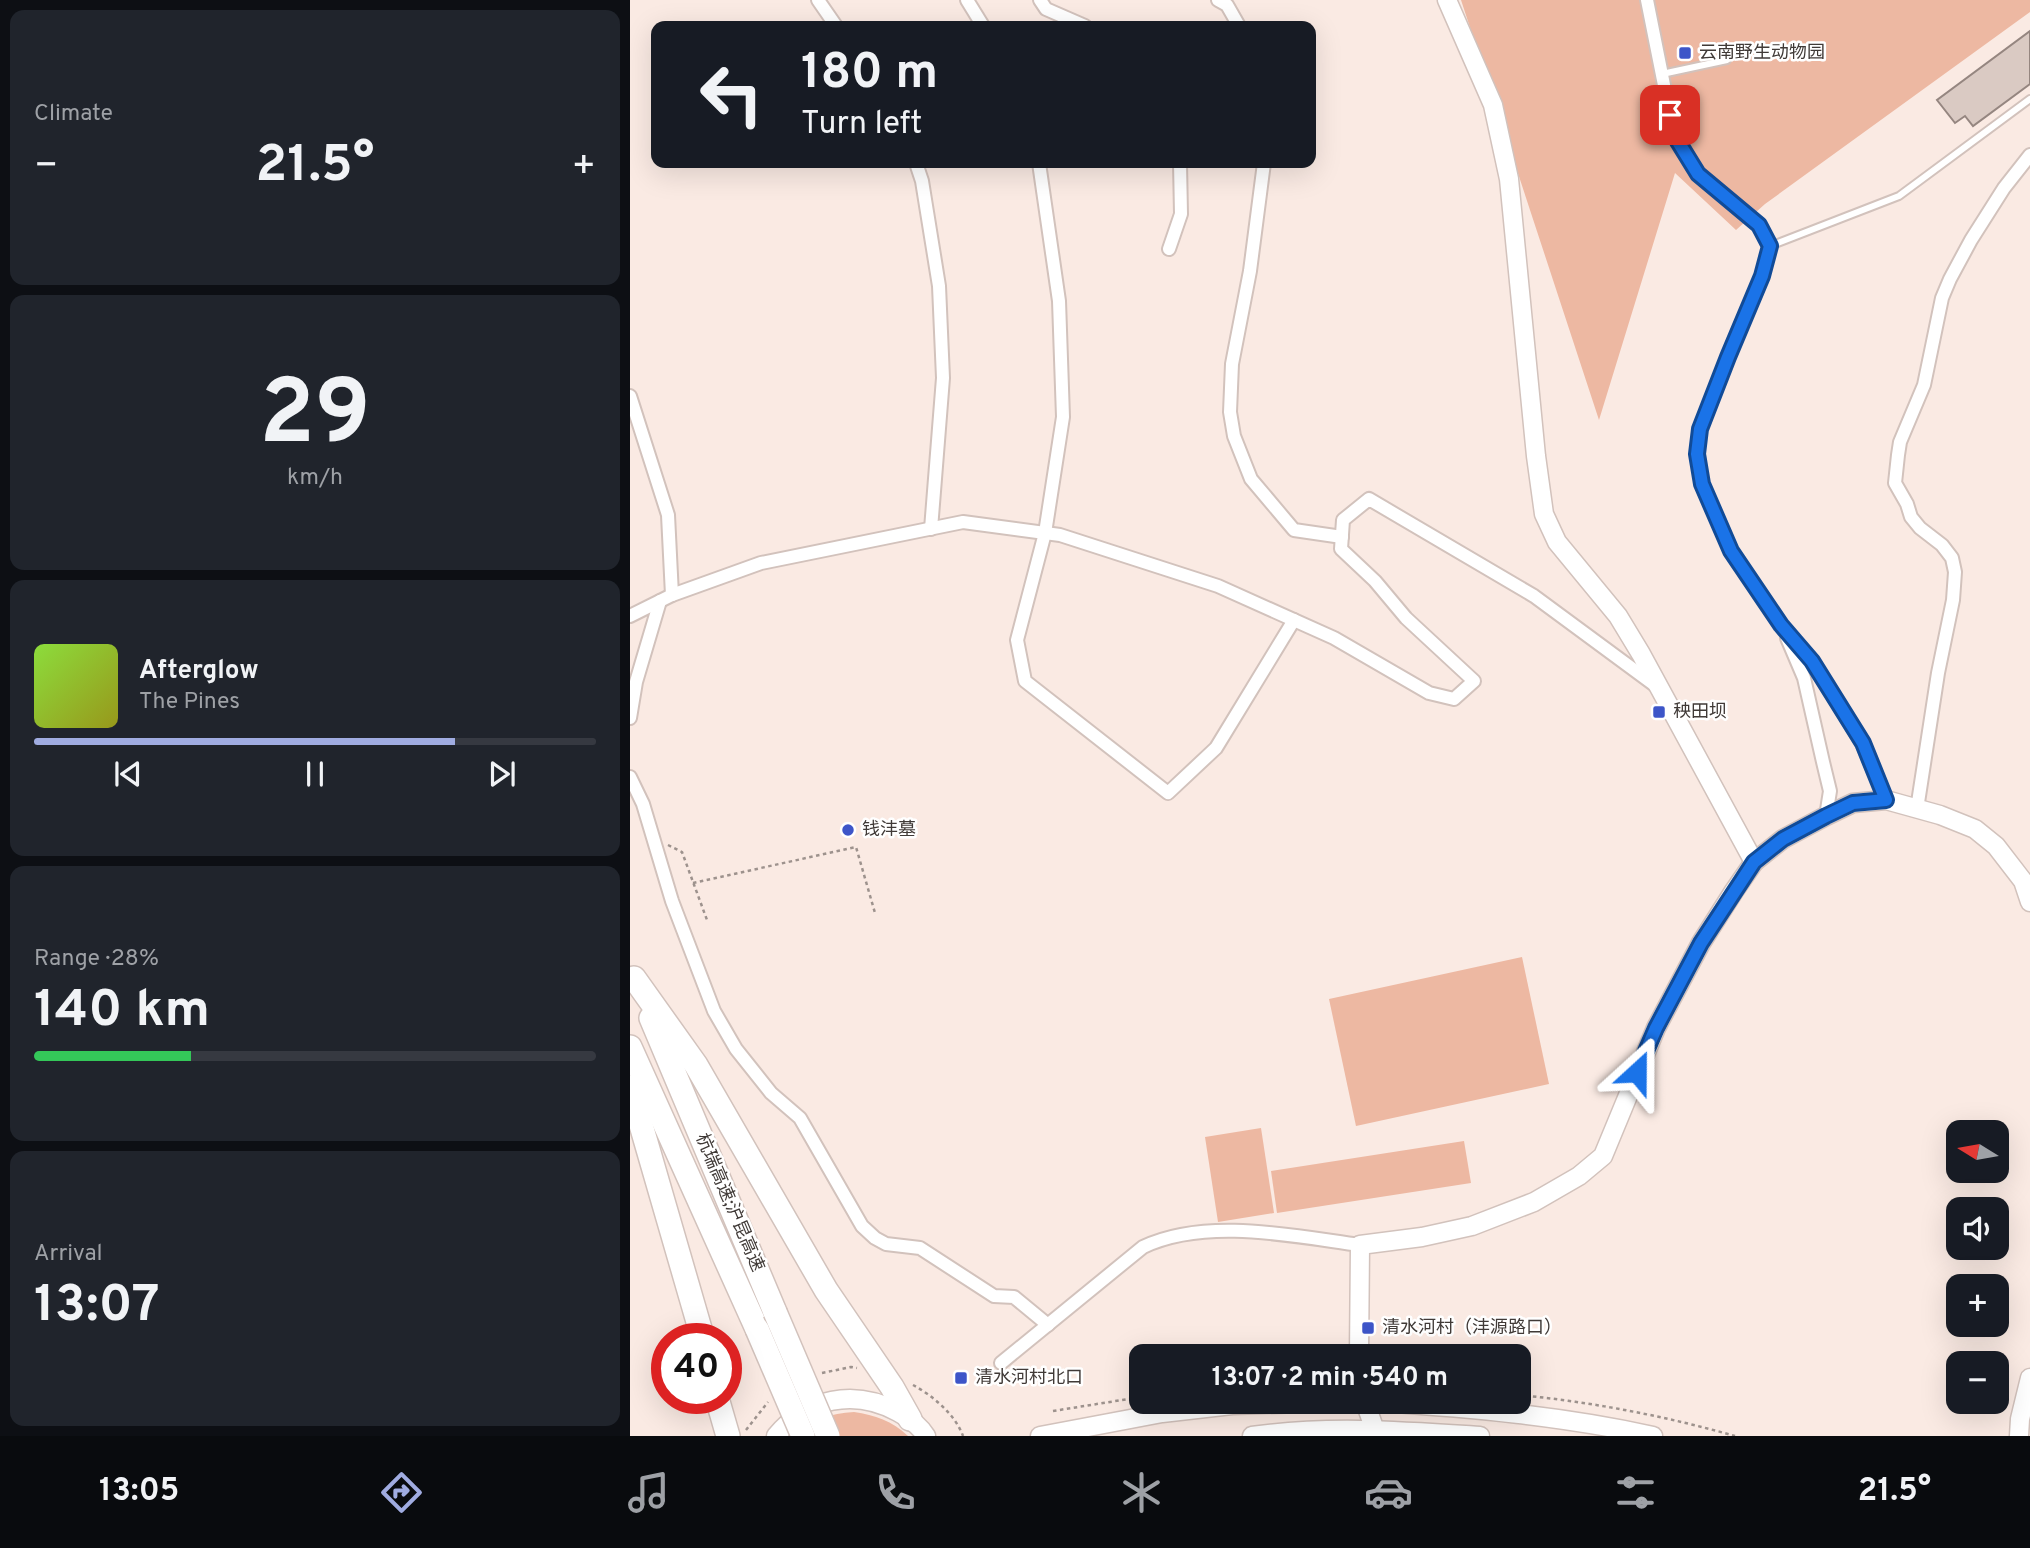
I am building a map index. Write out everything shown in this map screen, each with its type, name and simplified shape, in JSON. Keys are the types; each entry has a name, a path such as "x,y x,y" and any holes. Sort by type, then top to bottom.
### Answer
{"highway":[{"name":"杭瑞高速;沪昆高速","path":"632,974 828,1436"},
{"path":"632,974 696,1065 826,1290 923,1431"},
{"name":"杭瑞高速;沪昆高速","path":"630,1047 803,1436"},
{"path":"630,1087 698,1323"},
{"path":"722,1414 728,1436"}],"street":[{"path":"818,0 833,21"},
{"path":"967,0 980,21"},
{"path":"1040,0 1046,9 1074,21"},
{"path":"1218,0 1227,5 1236,21"},
{"path":"1447,0 1493,106 1509,179 1544,514 1557,542 1618,616 1641,654 1754,862"},
{"path":"1647,0 1674,135 1698,174 1759,225 1770,246 1762,276 1700,429 1697,454 1702,484 1731,551 1781,625 1812,661 1863,743 1886,800"},
{"path":"1917,809 1938,673 1954,593 1955,572 1952,558 1942,545 1920,528 1911,517 1907,503 1895,483 1900,442 1924,385 1942,298 1950,279 2004,188 2030,155"},
{"path":"918,168 939,286 942,365 931,529"},
{"path":"1040,168 1059,301 1063,417 1045,533 1017,640 1025,681 1168,793 1216,748 1294,620"},
{"path":"1169,249 1181,215 1180,168"},
{"path":"1263,168 1251,271 1232,364 1230,412 1234,436 1251,479 1294,530 1342,537"},
{"path":"630,396 668,515 666,598 636,682 630,718"},
{"path":"630,616 666,598 761,563 963,522 1060,535 1218,586 1334,638 1429,693 1454,699 1474,681 1406,618 1375,581 1340,549 1343,520 1369,499 1534,596 1658,687"},
{"path":"1781,625 1804,678 1830,791 1826,816"},
{"path":"630,777 643,804 672,901 714,1011 736,1049 771,1093 800,1118 862,1226 875,1238 887,1244 920,1248 994,1296 1014,1297 1048,1325"},
{"path":"1002,1363 1143,1247 1161,1239 1195,1233 1261,1232 1360,1245 1422,1237 1472,1226 1534,1202 1579,1176 1603,1156 1656,1028 1701,943 1754,862 1783,839 1853,803 1886,800 1975,829 1996,846 2023,881 2030,902"},
{"path":"1360,1245 1360,1344"},
{"path":"2019,1436 2020,1419 2030,1378"},
{"path":"776,1436 789,1421 817,1404 849,1398 881,1403 923,1431"},
{"path":"1040,1436 1157,1414"},
{"path":"1369,1414 1376,1433"},
{"path":"1521,1414 1653,1436"},
{"path":"1252,1436 1283,1433 1480,1436"}],"lane":[{"path":"1661,75 1727,60"},
{"path":"1770,246 1899,196 2030,99"}],"path":[{"path":"653,837 682,852 706,920"},
{"path":"693,883 856,847 875,913"},
{"path":"1531,1396 1561,1399 1680,1422 1735,1436"},
{"path":"1053,1411 1129,1399"}],"shaded area":[{"path":"1461,0 2030,0 2030,12 1765,204 1736,230 1675,173 1599,420"},
{"path":"1522,957 1549,1084 1356,1126 1329,999"},
{"path":"1261,1128 1274,1213 1218,1222 1205,1137"},
{"path":"1464,1141 1471,1183 1277,1213 1271,1171"},
{"path":"854,1412 883,1420 908,1436 795,1436 822,1418"}],"building":[{"path":"2030,31 2030,84 1973,126 1965,116 1955,123 1937,100"}],"place":[{"name":"云南野生动物园","path":"1685,53"},
{"name":"秧田坝","path":"1659,712"},
{"name":"钱沣墓","path":"848,830"},
{"name":"清水河村（沣源路口）","path":"1368,1328"},
{"name":"清水河村北口","path":"961,1378"}],"route":[{"path":"1637,1072 1656,1028 1701,943 1754,862 1783,839 1853,803 1886,800 1863,743 1812,661 1781,625 1731,551 1702,484 1697,454 1700,429 1762,276 1770,246 1759,225 1698,174 1674,135 1670,115"}]}
